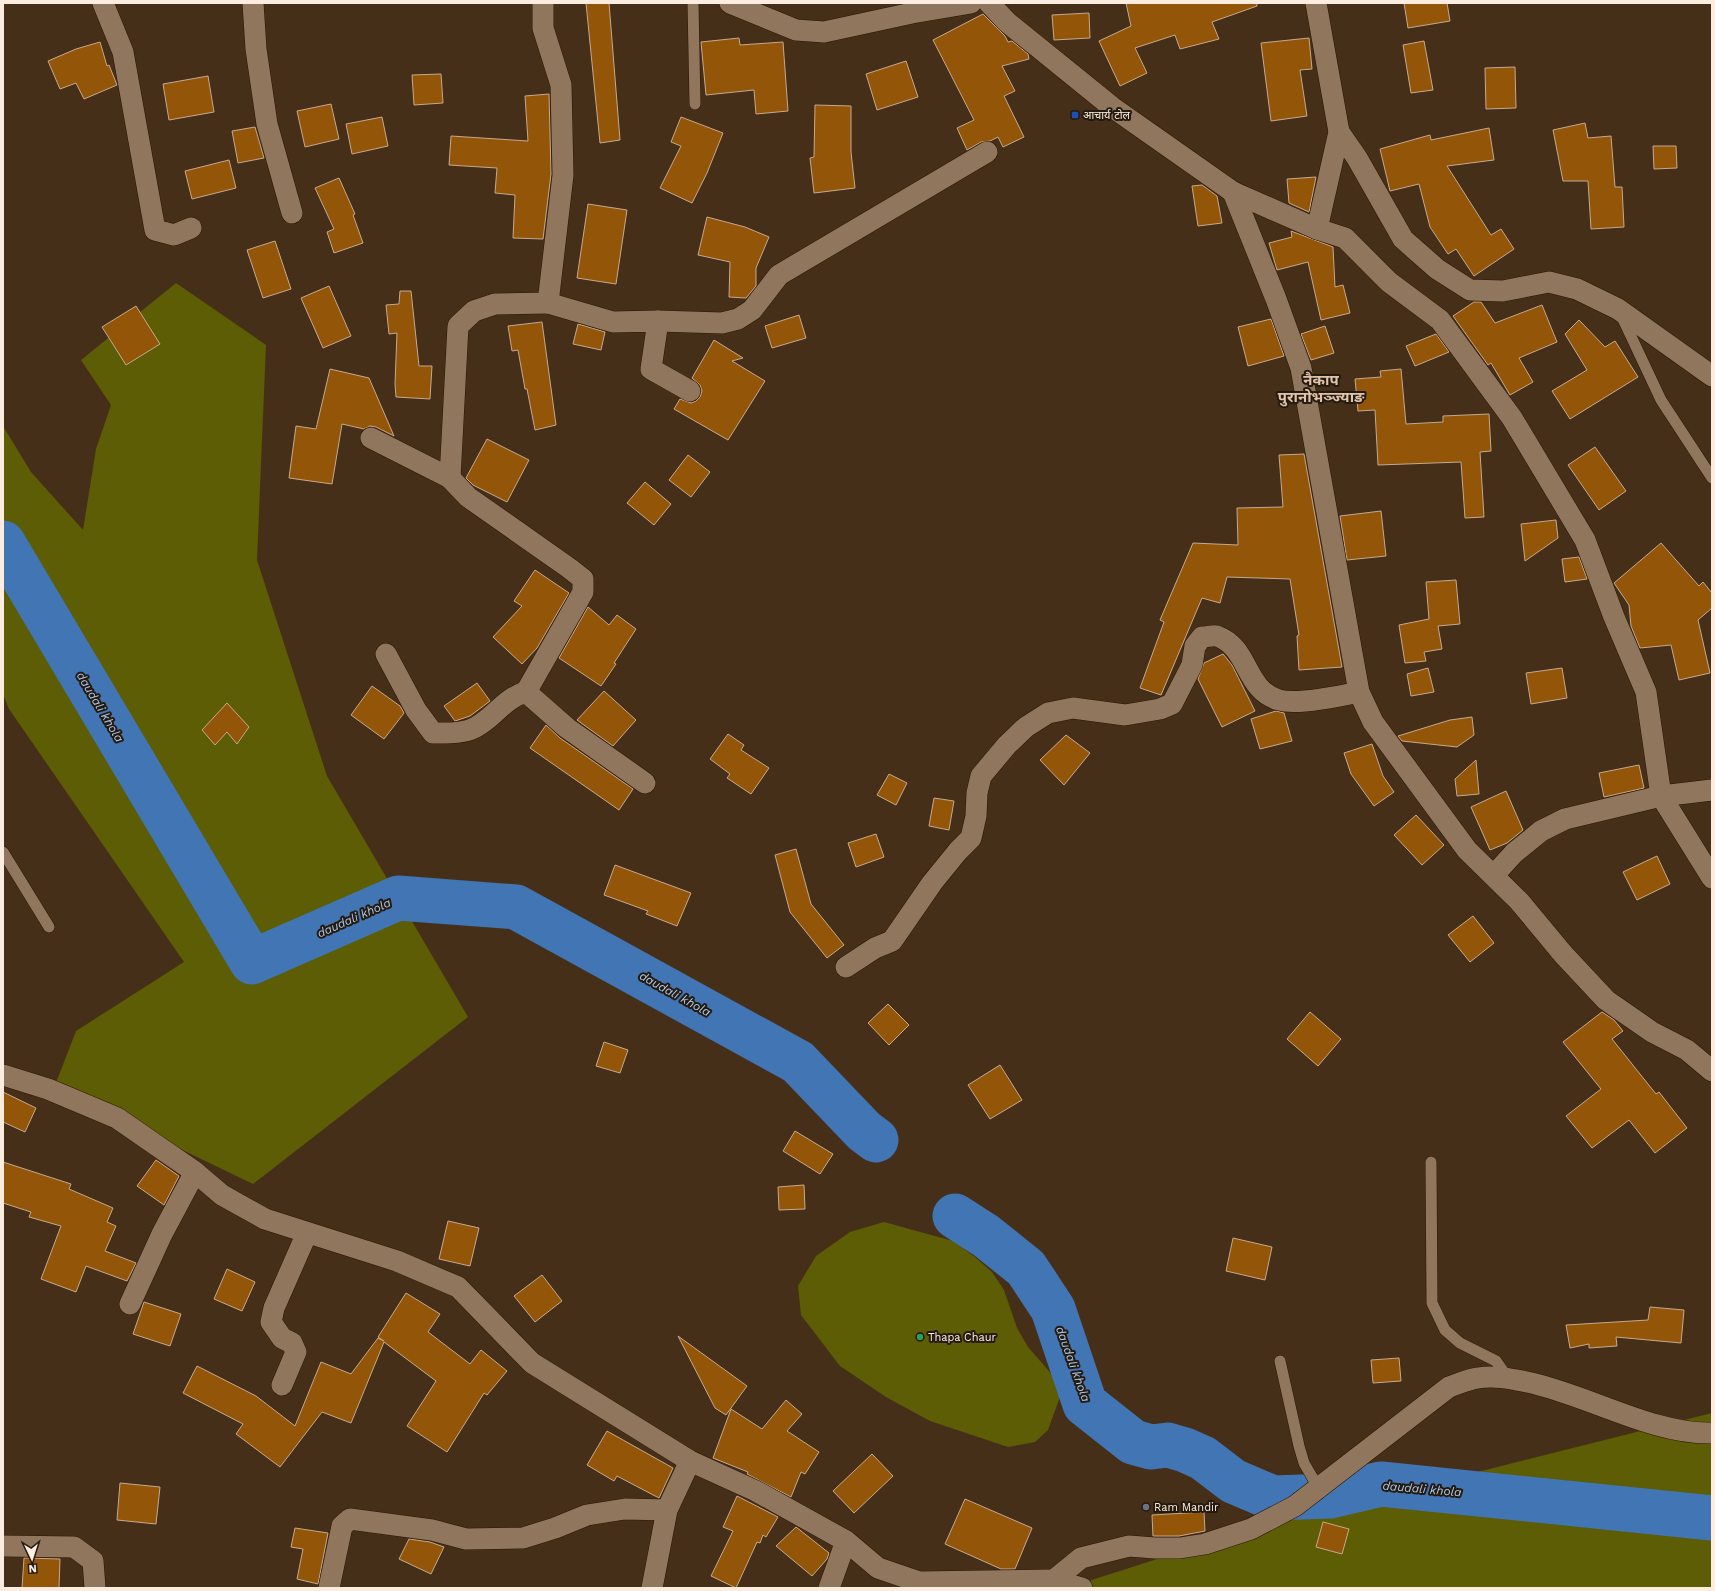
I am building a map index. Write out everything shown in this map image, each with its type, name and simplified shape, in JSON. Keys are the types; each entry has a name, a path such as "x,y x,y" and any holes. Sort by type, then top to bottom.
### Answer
{"street":[{"path":"102,3 123,52 155,230 174,235 191,228"},
{"path":"253,3 256,49 267,124 292,213"},
{"path":"544,3 543,28 561,85 563,168 548,303"},
{"path":"730,3 796,30 824,32 912,13 971,3"},
{"path":"989,3 1007,22 1112,107 1233,192 1317,229 1346,238 1389,282 1440,320 1512,418 1585,540 1614,617 1646,692 1661,796 1712,878"},
{"path":"1316,3 1338,132 1317,229"},
{"path":"1338,132 1357,158 1403,239 1437,268 1470,290 1503,291 1549,282 1577,289 1618,309 1712,376"},
{"path":"450,478 458,326 474,311 495,304 548,303 614,322 658,320 722,323 738,319 752,310 779,275 988,152"},
{"path":"1233,192 1276,299 1301,368 1359,692 1373,722 1467,850 1519,900 1563,954 1606,1000 1652,1032 1687,1050 1712,1071"},
{"path":"658,320 651,369 690,391"},
{"path":"371,438 450,478 468,497 583,579 583,592 526,692 515,695 476,728 454,734 433,733 416,710 386,654"},
{"path":"846,967 875,948 892,942 932,883 958,850 971,838 976,816 977,793 981,776 994,759 1016,736 1026,727 1048,713 1073,708 1125,715 1160,709 1172,704 1192,665 1195,646 1202,637 1216,636 1237,650 1263,693 1280,700 1325,698 1359,692"},
{"path":"526,692 566,728 645,783"},
{"path":"1494,875 1514,852 1541,831 1565,819 1661,796 1712,790"},
{"path":"3,1075 48,1089 118,1118 195,1172 222,1195 266,1219 397,1261 458,1287 532,1363 690,1461 756,1491 846,1541 878,1568 919,1582 1054,1580 1082,1588"},
{"path":"130,1304 162,1234 195,1172"},
{"path":"282,1385 296,1352 292,1343 282,1338 271,1322 272,1315 306,1233"},
{"path":"1054,1580 1081,1558 1129,1546 1180,1548 1205,1544 1251,1529 1308,1496 1449,1387 1478,1378 1508,1378 1548,1386 1650,1422 1694,1434 1712,1433"},
{"path":"652,1588 667,1510 690,1461"},
{"path":"329,1588 342,1526 350,1519 432,1530 466,1539 523,1538 555,1528 587,1515 625,1510 667,1510"},
{"path":"829,1588 846,1541"},
{"path":"3,1546 74,1547 93,1561 95,1588"}],"lane":[{"path":"693,3 695,104"},
{"path":"1618,309 1661,400 1712,478"},
{"path":"3,852 49,928"},
{"path":"1431,1162 1432,1303 1445,1330 1460,1343 1496,1362 1508,1378"},
{"path":"1280,1361 1304,1463 1308,1496"}],"shaded area":[{"path":"176,283 266,345 257,560 327,776 468,1017 253,1184 54,1088 76,1031 184,962 9,709 3,694 3,426 31,472 83,530 96,449 111,405 81,360"},
{"name":"Thapa Chaur","path":"884,1222 953,1241 992,1272 1004,1290 1017,1328 1028,1347 1055,1378 1061,1394 1048,1430 1035,1442 1008,1447 930,1421 886,1397 840,1366 801,1315 798,1286 816,1256 850,1232"},
{"path":"1712,1413 1712,1588 1082,1588 1076,1585 1251,1529"}],"building":[{"path":"586,3 609,3 620,140 600,143"},
{"path":"1126,3 1257,3 1257,6 1212,22 1219,39 1180,49 1175,35 1135,48 1147,73 1120,86 1099,41 1131,26"},
{"path":"1404,3 1447,3 1450,21 1408,28"},
{"path":"1089,13 1090,38 1054,40 1052,15"},
{"path":"983,14 1005,36 1008,42 1012,41 1028,54 1029,59 1002,66 1015,91 1004,96 1024,137 1003,147 998,137 990,141 981,142 967,150 957,128 974,120 933,40"},
{"path":"739,38 740,45 783,42 788,111 756,114 754,90 706,95 701,42"},
{"path":"1309,38 1312,69 1300,70 1307,116 1271,121 1261,43"},
{"path":"1424,41 1433,90 1411,93 1403,45"},
{"path":"100,42 107,66 109,65 117,85 84,99 76,83 60,89 48,61 76,49"},
{"path":"906,61 918,97 877,110 866,74"},
{"path":"1515,67 1516,108 1486,109 1485,68"},
{"path":"441,74 443,103 414,105 412,75"},
{"path":"208,76 214,112 169,120 163,84"},
{"path":"549,94 551,174 543,239 513,238 515,195 495,193 497,168 449,165 451,136 528,141 525,96"},
{"path":"331,104 339,139 305,147 297,111"},
{"path":"815,105 851,106 851,152 855,188 814,193 810,158 814,157"},
{"path":"382,117 388,146 352,154 346,124"},
{"path":"681,117 723,133 707,173 692,203 660,188 681,146 671,142"},
{"path":"1585,123 1588,138 1611,136 1615,187 1622,187 1624,227 1591,229 1588,181 1563,181 1553,130"},
{"path":"255,127 264,158 238,163 232,131"},
{"path":"1489,128 1494,160 1447,166 1491,235 1501,229 1514,249 1474,276 1456,249 1448,254 1430,227 1419,184 1390,191 1380,149 1430,135 1431,140"},
{"path":"1653,146 1676,146 1677,168 1654,169"},
{"path":"229,160 236,188 192,199 185,171"},
{"path":"1316,177 1309,212 1289,203 1287,179"},
{"path":"339,178 355,214 353,215 363,243 334,253 327,232 334,229 315,188"},
{"path":"1202,185 1217,196 1222,223 1198,226 1192,186"},
{"path":"588,204 627,210 616,284 577,278"},
{"path":"707,217 745,227 769,237 756,268 756,286 746,298 729,297 730,262 698,255"},
{"path":"1291,231 1333,247 1335,287 1343,285 1350,313 1321,320 1308,262 1277,270 1269,243 1292,237"},
{"path":"275,241 291,289 263,298 247,250"},
{"path":"329,286 351,336 323,348 301,298"},
{"path":"400,291 411,291 419,366 432,366 430,399 396,397 395,384 397,333 389,334 386,305 399,304"},
{"path":"1474,302 1481,302 1495,323 1542,305 1557,342 1519,358 1533,382 1510,395 1491,363 1488,365 1453,316"},
{"path":"136,306 160,344 126,365 102,327"},
{"path":"799,315 806,338 772,348 765,326"},
{"path":"1271,319 1284,356 1248,366 1238,327"},
{"path":"1579,320 1605,347 1615,341 1638,377 1570,419 1552,391 1587,370 1565,334"},
{"path":"542,322 556,425 535,430 527,389 525,389 518,350 512,351 508,326"},
{"path":"578,324 605,332 601,350 573,344"},
{"path":"1325,326 1334,353 1311,360 1301,334"},
{"path":"1436,334 1449,352 1415,366 1406,346"},
{"path":"714,340 743,358 732,361 765,381 728,440 674,409 680,399 691,403 700,397 702,391 700,385 692,378"},
{"path":"330,369 369,378 394,436 376,427 370,426 364,429 342,424 332,484 289,478 296,426 316,429"},
{"path":"1401,369 1406,424 1443,422 1443,416 1489,414 1491,451 1480,452 1484,517 1465,518 1461,462 1378,465 1375,410 1358,411 1355,379 1381,377 1380,371"},
{"path":"487,439 529,460 507,502 473,485 466,478"},
{"path":"1595,447 1626,491 1599,510 1568,465"},
{"path":"1304,454 1342,667 1299,670 1297,636 1299,635 1290,579 1227,577 1220,603 1202,598 1161,695 1140,688 1164,622 1160,620 1193,543 1238,545 1237,508 1283,507 1279,455"},
{"path":"688,455 710,472 691,497 669,480"},
{"path":"645,482 671,504 654,525 627,503"},
{"path":"1381,511 1386,556 1347,560 1340,516"},
{"path":"1556,520 1558,538 1525,561 1521,524"},
{"path":"1661,543 1699,586 1703,582 1712,593 1712,608 1698,620 1710,673 1679,680 1671,645 1640,648 1631,626 1629,605 1614,583"},
{"path":"1579,557 1587,579 1565,582 1562,559"},
{"path":"535,570 569,593 537,648 522,664 493,637 522,606 514,601"},
{"path":"1456,580 1460,624 1438,626 1442,649 1424,652 1426,661 1405,663 1399,625 1429,619 1426,582"},
{"path":"588,607 609,625 617,615 636,629 614,663 616,664 601,686 559,658"},
{"path":"1223,654 1232,665 1255,711 1222,727 1198,679 1204,663"},
{"path":"1428,668 1434,692 1411,696 1407,674"},
{"path":"1562,668 1567,698 1531,704 1526,673"},
{"path":"477,683 490,701 470,716 455,721 444,706"},
{"path":"372,686 400,706 404,713 384,739 351,715"},
{"path":"604,691 636,720 613,746 577,720"},
{"path":"227,703 249,727 237,744 227,732 215,745 202,730"},
{"path":"1276,711 1284,713 1292,741 1260,749 1251,719"},
{"path":"1472,717 1474,735 1457,747 1402,741 1398,736 1450,720"},
{"path":"546,725 560,738 633,789 619,810 530,748"},
{"path":"728,734 744,745 741,750 769,768 751,794 727,778 730,774 710,759"},
{"path":"1066,735 1090,753 1064,785 1040,760"},
{"path":"1372,744 1383,776 1394,792 1374,806 1351,774 1344,753"},
{"path":"1476,760 1479,794 1457,796 1455,779"},
{"path":"1639,765 1644,788 1604,797 1599,773"},
{"path":"889,774 907,783 896,805 877,795"},
{"path":"1506,791 1523,830 1507,843 1490,850 1471,807"},
{"path":"934,798 954,801 949,830 929,826"},
{"path":"1416,815 1444,845 1422,865 1394,835"},
{"path":"876,834 884,857 856,867 848,843"},
{"path":"796,849 811,904 844,945 827,958 790,912 775,855"},
{"path":"1657,856 1670,884 1637,900 1623,872"},
{"path":"615,865 691,893 677,926 646,914 648,911 604,895"},
{"path":"1473,916 1494,943 1470,962 1448,935"},
{"path":"888,1004 909,1025 889,1045 868,1023"},
{"path":"1310,1012 1341,1039 1318,1066 1287,1039"},
{"path":"1602,1012 1614,1020 1623,1031 1612,1039 1656,1094 1659,1092 1687,1128 1655,1153 1629,1120 1592,1148 1566,1116 1601,1089 1563,1042"},
{"path":"604,1042 628,1050 620,1073 596,1066"},
{"path":"1000,1065 1022,1100 990,1119 968,1085"},
{"path":"3,1092 36,1108 25,1132 3,1122"},
{"path":"795,1131 833,1154 820,1174 783,1151"},
{"path":"156,1160 179,1176 164,1205 137,1186"},
{"path":"3,1162 71,1184 69,1189 113,1208 107,1222 116,1226 105,1251 136,1263 127,1281 86,1266 76,1292 41,1279 61,1226 29,1217 31,1212 3,1203"},
{"path":"804,1185 805,1209 779,1210 778,1187"},
{"path":"448,1221 479,1228 470,1266 439,1259"},
{"path":"1233,1238 1272,1247 1265,1280 1226,1271"},
{"path":"227,1269 255,1282 242,1311 214,1299"},
{"path":"542,1275 562,1301 535,1322 514,1296"},
{"path":"406,1293 440,1314 428,1332 470,1364 481,1350 507,1371 487,1395 484,1393 447,1452 407,1426 436,1381 384,1342 351,1423 322,1412 280,1467 236,1434 243,1424 183,1393 197,1366 256,1396 295,1426 321,1362 351,1374 378,1338 384,1341 378,1337"},
{"path":"144,1302 181,1314 170,1346 133,1334"},
{"path":"1650,1307 1684,1310 1681,1343 1616,1337 1617,1346 1589,1348 1589,1344 1570,1348 1566,1325 1648,1320"},
{"path":"678,1336 747,1386 726,1415 715,1408"},
{"path":"1399,1358 1401,1381 1373,1383 1371,1360"},
{"path":"786,1400 802,1414 787,1431 819,1452 805,1474 801,1472 791,1497 747,1474 748,1472 713,1458 731,1409 762,1429"},
{"path":"607,1431 673,1468 659,1498 617,1476 614,1481 587,1465"},
{"path":"872,1454 893,1476 854,1513 833,1491"},
{"path":"120,1483 160,1487 156,1524 117,1520"},
{"path":"737,1496 778,1517 766,1537 763,1535 760,1543 757,1542 736,1588 711,1576 733,1531 723,1527"},
{"path":"965,1499 1032,1528 1015,1569 1001,1569 945,1544"},
{"path":"1204,1512 1205,1531 1179,1536 1153,1536 1152,1515"},
{"path":"1323,1522 1349,1529 1342,1554 1316,1547"},
{"path":"796,1527 829,1553 827,1559 812,1576 776,1546"},
{"path":"295,1528 328,1533 318,1584 297,1579 303,1549 291,1547"},
{"path":"409,1539 430,1542 444,1547 431,1574 399,1559"},
{"path":"24,1558 60,1559 59,1588 22,1588"}],"waterway":[{"name":"daudali khola","path":"3,543 252,962 398,898 516,907 798,1062 864,1131 876,1140"},
{"name":"daudali khola","path":"955,1216 986,1236 1026,1268 1053,1309 1085,1404 1133,1442 1151,1447 1168,1445 1185,1450 1203,1458 1233,1481 1273,1498 1330,1496 1381,1484 1712,1518"}],"place":[{"name":"आचार्य टोल","path":"1075,115"},
{"name":"Thapa Chaur","path":"920,1337"},
{"name":"Ram Mandir","path":"1146,1507"}],"district":[{"name":"नैकाप पुरानोभञ्ज्याङ","path":"1321,388"}]}
